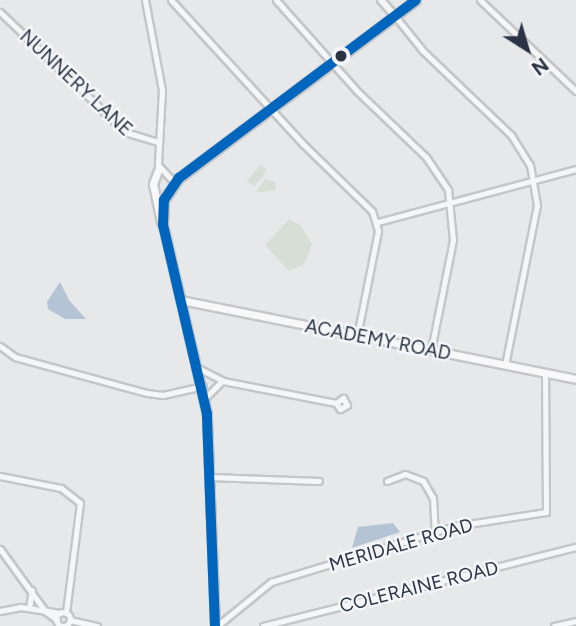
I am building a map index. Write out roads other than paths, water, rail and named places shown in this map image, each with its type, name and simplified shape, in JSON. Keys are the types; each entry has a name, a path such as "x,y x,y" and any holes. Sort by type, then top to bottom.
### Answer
{"main road":[{"path":"163,225 164,200 174,182 416,0"},
{"path":"159,168 154,199 163,225 205,398 216,626"},
{"name":"ACADEMY ROAD","path":"181,300 576,378"}],"street":[{"path":"145,0 162,90 159,168 174,182"},
{"path":"171,0 378,222"},
{"path":"276,0 435,167 451,202 453,240 431,350"},
{"path":"381,0 423,51 511,135 535,180 534,220 505,365"},
{"path":"481,0 576,91"},
{"name":"NUNNERY LANE","path":"0,12 125,132 158,142"},
{"path":"378,222 576,169"},
{"path":"357,336 378,222"},
{"path":"0,346 15,357 147,393 163,395 203,387"},
{"path":"198,368 223,381 336,402"},
{"name":"MERIDALE ROAD","path":"216,626 271,582 435,532 546,512 545,373"},
{"path":"205,398 223,381"},
{"path":"387,481 405,474 423,481 433,498 435,532"},
{"path":"0,476 61,488 80,503 63,613 57,621"},
{"path":"210,477 319,481"},
{"name":"COLERAINE ROAD","path":"263,626 576,548"},
{"path":"0,549 45,611 63,626 70,620"},
{"path":"29,608 32,590"},
{"path":"0,611 29,608 63,613 70,620 97,626"},
{"path":"554,626 576,621"}],"water":[{"path":"60,282 69,300 86,319 65,319 48,309 47,302"},
{"path":"393,523 400,532 352,548 358,527"}]}
